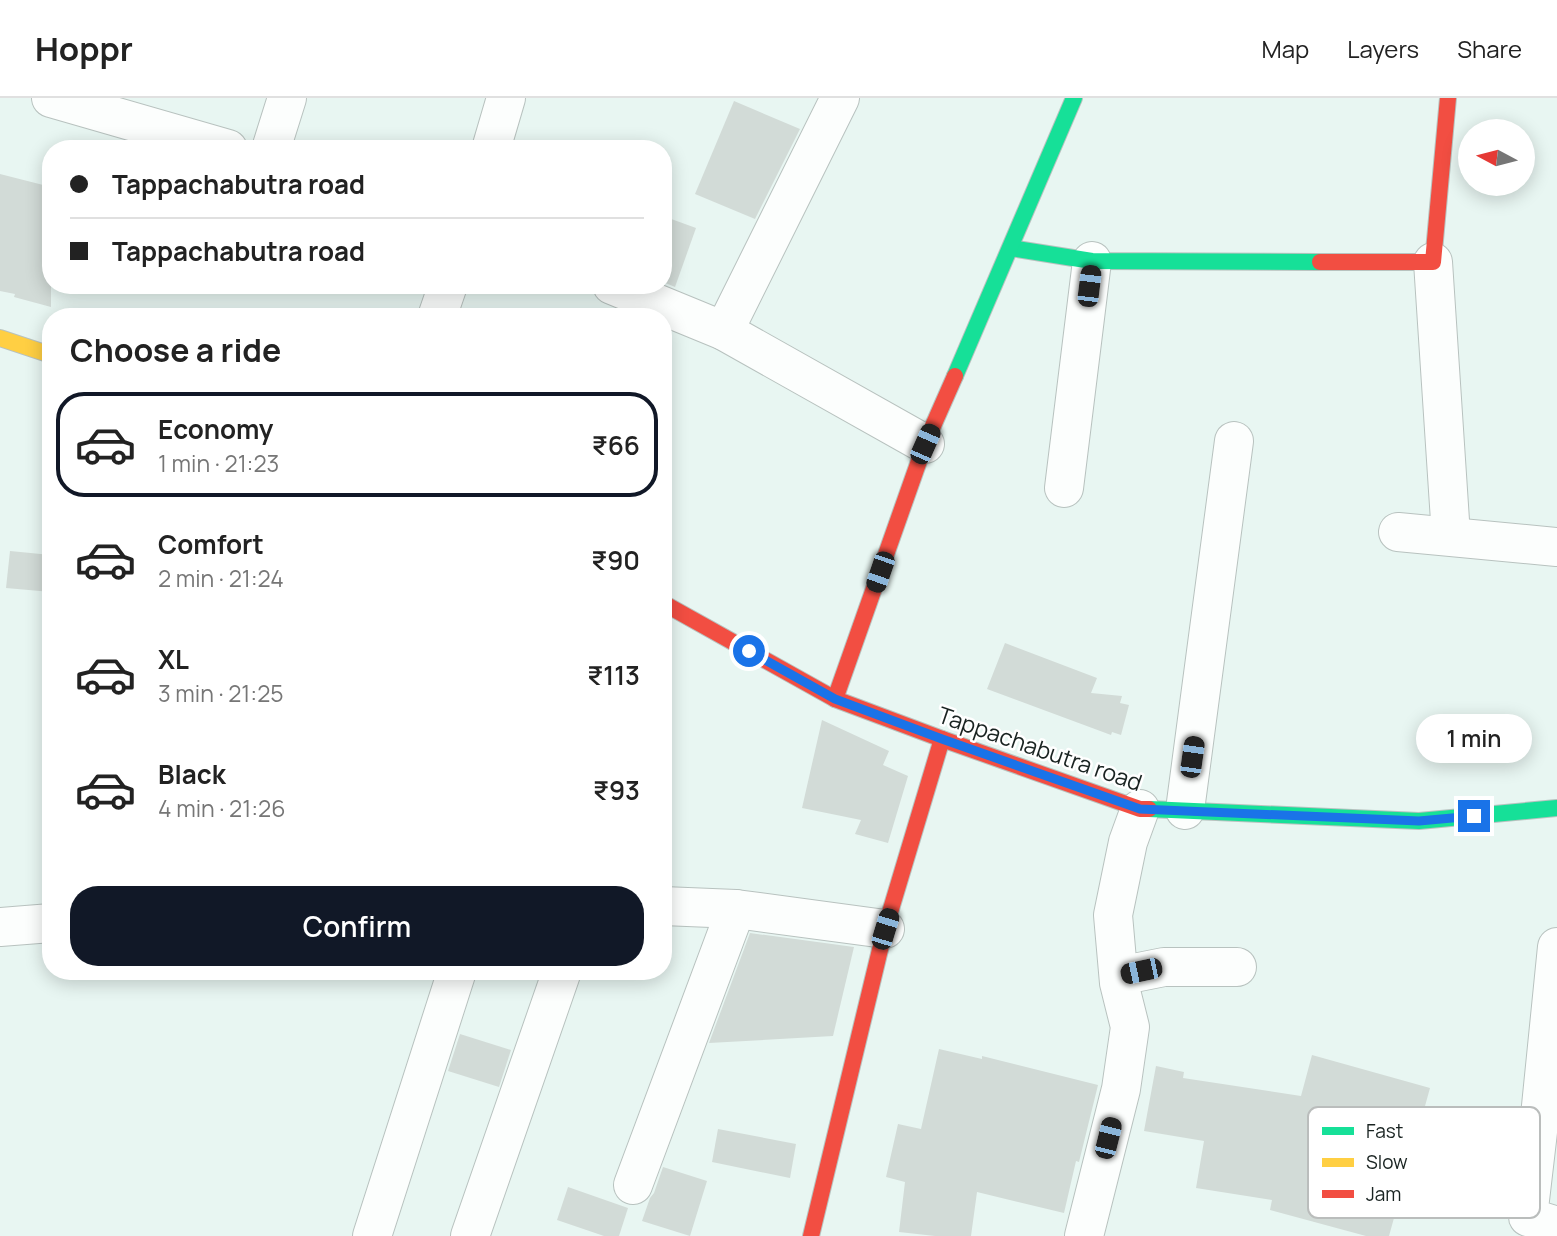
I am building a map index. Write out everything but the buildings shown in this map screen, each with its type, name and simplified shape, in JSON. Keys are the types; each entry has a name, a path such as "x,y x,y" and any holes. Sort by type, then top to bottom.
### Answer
{"street":[{"path":"51,98 197,140"},
{"path":"274,140 287,98"},
{"path":"494,140 506,98"},
{"path":"724,331 840,98"},
{"path":"835,699 925,444 1074,98"},
{"path":"1448,98 1433,262 1451,536"},
{"path":"1011,248 1092,261 1433,262"},
{"path":"1064,488 1092,261"},
{"path":"634,294 668,308"},
{"path":"672,310 724,331 925,444"},
{"path":"0,338 42,352"},
{"path":"1185,810 1234,441"},
{"path":"1398,532 1557,547"},
{"name":"Tappachabutra road","path":"672,608 835,699 1140,809 1419,821 1557,808"},
{"path":"811,1236 885,929 942,739"},
{"path":"1084,1236 1121,1089 1130,1027 1119,976 1113,915 1128,842 1140,809"},
{"path":"672,906 736,909 885,929"},
{"path":"632,1185 736,909"},
{"path":"0,928 42,924"},
{"path":"1540,1154 1549,1107 1557,947"},
{"path":"1119,976 1164,967 1237,967"},
{"path":"372,1236 454,980"},
{"path":"470,1236 559,980"},
{"path":"1531,1218 1557,1226"}],"traffic: fast":[{"path":"955,376 1074,98"},
{"path":"1011,248 1092,261 1320,262"},
{"path":"1149,809 1419,821 1557,808"}],"traffic: slow":[{"path":"0,338 42,352"}],"traffic: jam":[{"path":"1320,262 1433,262 1448,98"},
{"path":"835,699 925,444 955,376"},
{"path":"672,608 835,699 1140,809 1149,809"},
{"path":"811,1236 885,929 942,739"}],"route":[{"path":"749,651 835,699 1140,809 1419,821 1474,816"}]}
